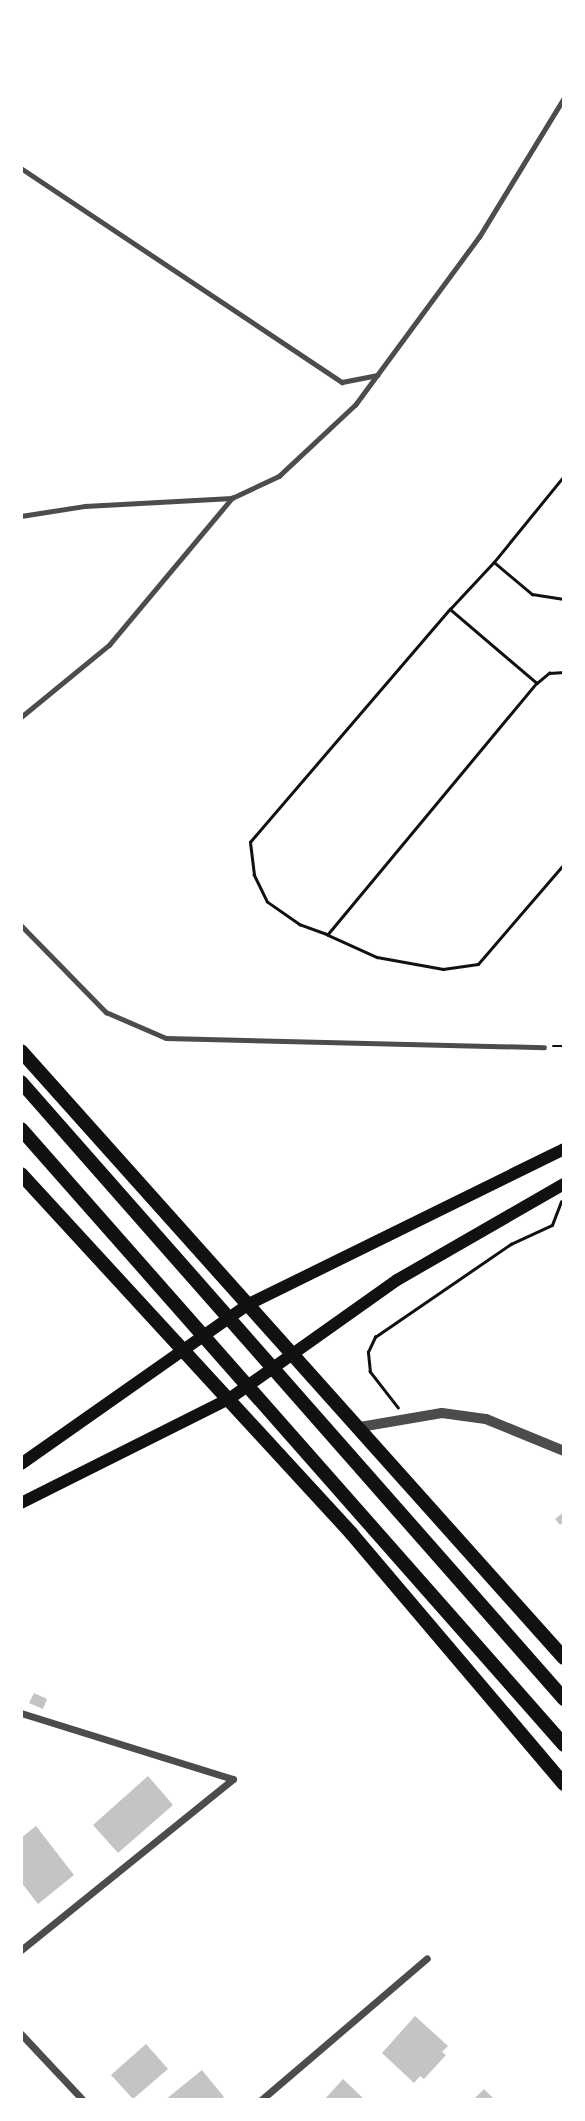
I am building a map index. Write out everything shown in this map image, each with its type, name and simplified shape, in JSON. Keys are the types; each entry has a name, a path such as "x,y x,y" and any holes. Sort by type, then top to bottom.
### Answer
{"highway":[{"path":"21,1051 564,1658"},
{"path":"21,1082 564,1699"},
{"path":"21,1129 347,1494 564,1745"},
{"path":"21,1174 229,1399 564,1784"}],"main road":[{"path":"21,1464 249,1304 564,1149"},
{"path":"21,1503 155,1432 229,1399 397,1280 563,1184"}],"street":[{"path":"360,1427 406,1416 442,1413 486,1419 564,1451"},
{"path":"21,1713 233,1779 21,1950"},
{"path":"261,2100 427,1958"},
{"path":"21,2034 83,2100"}],"lane":[{"path":"21,516 85,506 232,498 279,476 355,405 479,237 564,98"},
{"path":"21,168 342,382 378,374"},
{"path":"21,717 109,645 232,498"},
{"path":"21,925 106,1012 166,1038 544,1047"}],"path":[{"path":"564,476 494,562 450,609 250,842 254,875 267,902 300,925 377,957 443,969 478,964 564,864"},
{"path":"494,562 533,594 564,599"},
{"path":"450,609 537,683"},
{"path":"328,935 537,683 549,673 564,672"},
{"path":"406,1416 370,1372 368,1352 375,1337 500,1251 552,1224 561,1212 563,1184"}],"building":[{"path":"564,1512 564,1522 560,1525 555,1519"},
{"path":"34,1693 47,1699 43,1709 29,1703"},
{"path":"148,1776 173,1805 118,1853 93,1825"},
{"path":"36,1826 74,1875 38,1904 21,1882 21,1838"},
{"path":"415,2016 448,2046 442,2052 446,2055 424,2079 420,2076 414,2083 382,2053"},
{"path":"146,2044 168,2069 133,2099 111,2075"},
{"path":"202,2070 224,2097 220,2100 165,2100"},
{"path":"343,2079 365,2100 324,2100"},
{"path":"484,2089 495,2100 473,2100"}]}
